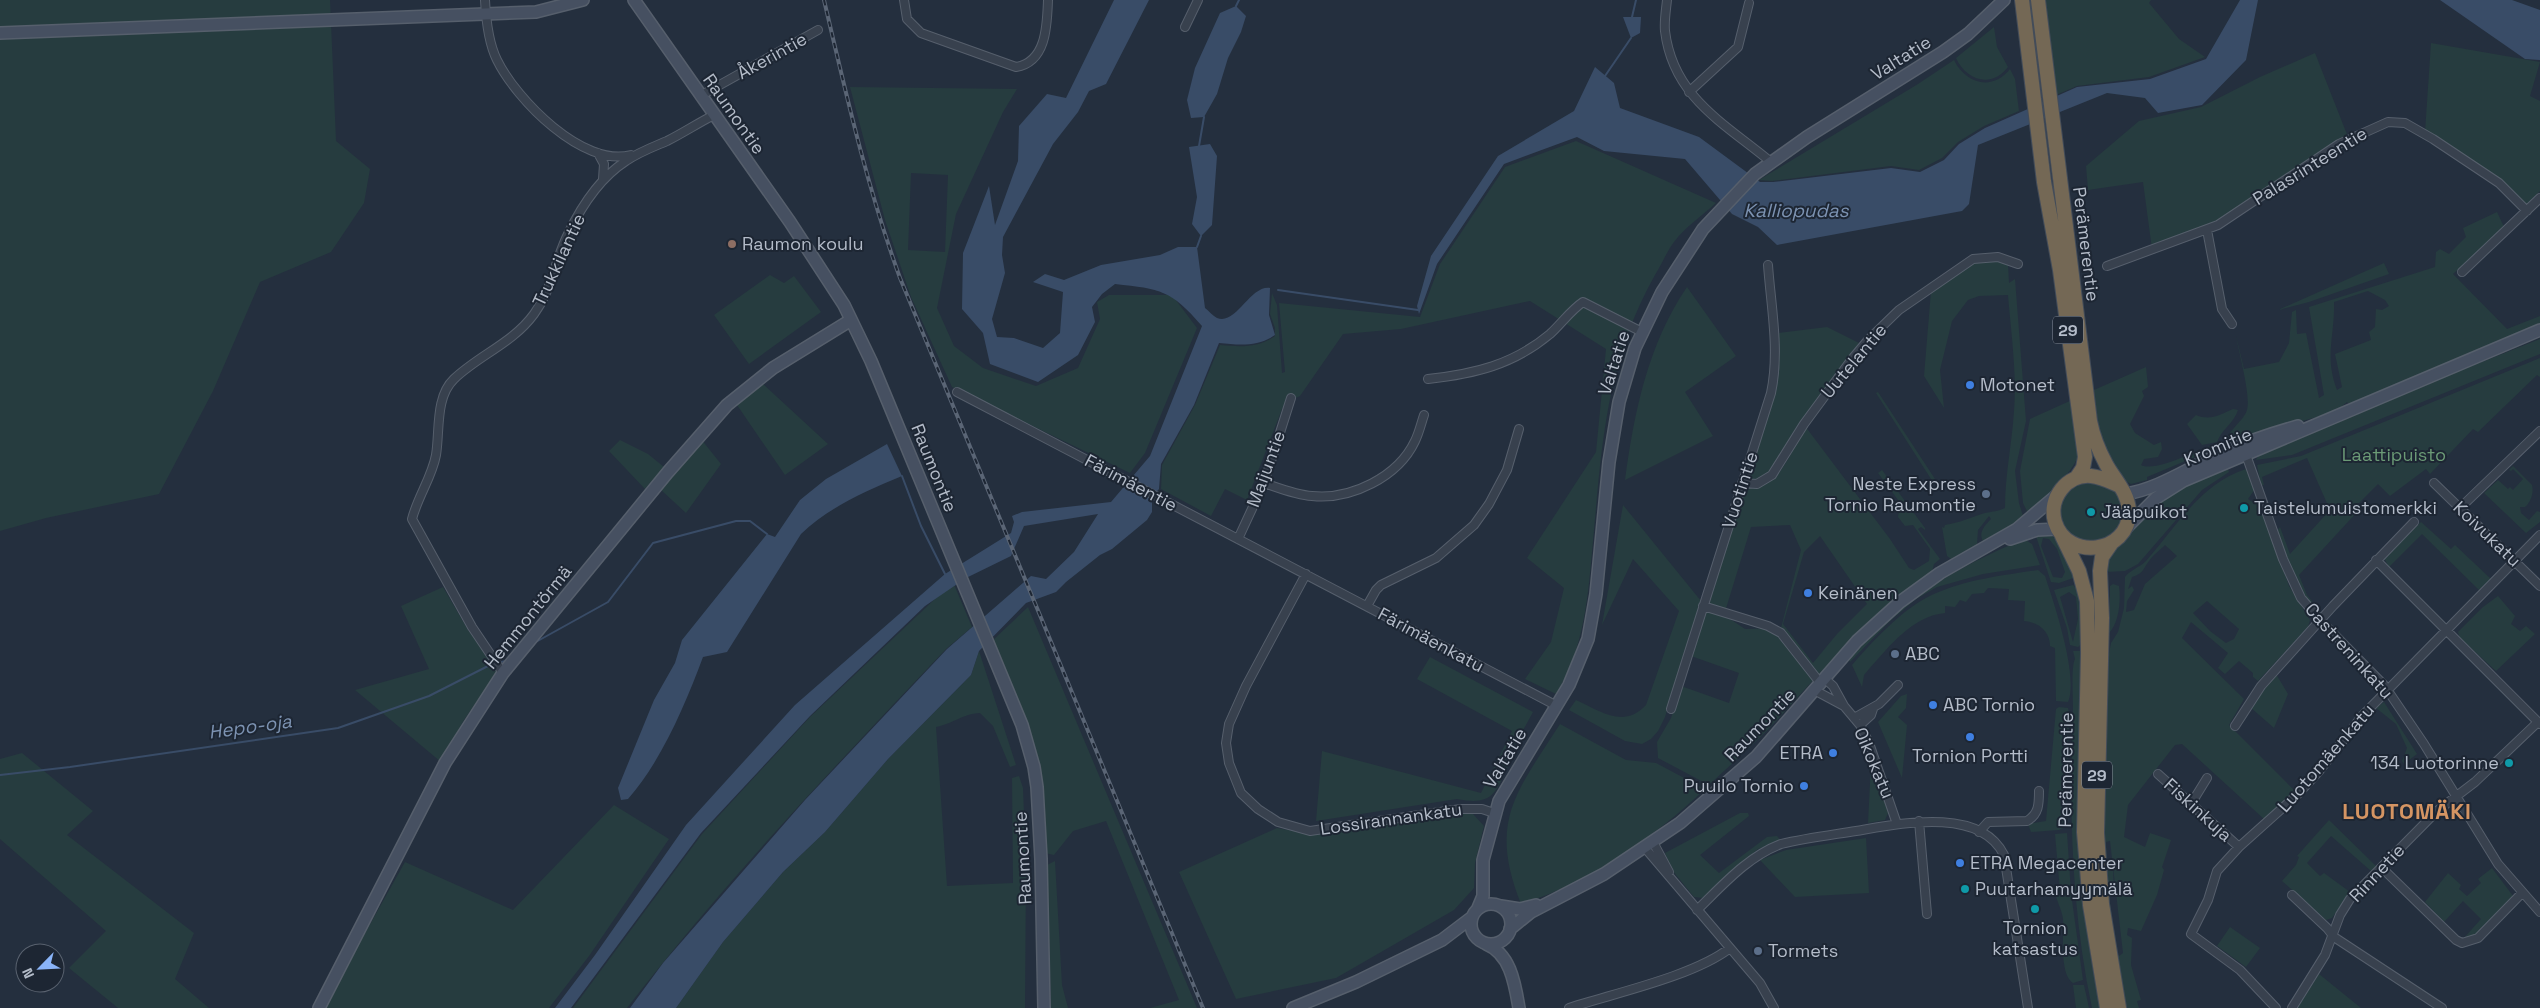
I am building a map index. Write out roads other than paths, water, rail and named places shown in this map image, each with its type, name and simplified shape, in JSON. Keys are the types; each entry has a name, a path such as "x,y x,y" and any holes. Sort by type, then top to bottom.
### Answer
{"highway":[{"name":"Perämerentie","path":"2022,0 2048,207 2060,270 2084,457 2083,468 2076,477"},
{"name":"Perämerentie","path":"2038,0 2090,421 2101,454 2122,490"},
{"path":"2076,477 2093,476 2122,490"},
{"name":"29","path":"2060,532 2054,511 2057,495 2076,477"},
{"name":"29","path":"2111,544 2126,528 2129,510 2122,490"},
{"name":"Perämerentie","path":"2060,532 2079,571 2087,601 2088,653 2084,832 2090,905 2107,1008"},
{"path":"2060,532 2083,547 2100,548 2111,544"},
{"name":"Perämerentie","path":"2111,544 2102,557 2100,571 2102,618 2097,833 2103,913 2119,1008"}],"street":[{"path":"485,0 489,39 494,53 512,85 547,121 574,142 598,153 618,158 639,153"},
{"path":"0,33 536,12 583,0"},
{"name":"Raumontie","path":"634,0 790,222 844,305 871,361 1022,725 1034,767 1037,787 1041,859 1044,1008"},
{"path":"904,0 906,19 921,33 1016,68 1028,64 1033,59 1046,36 1048,0"},
{"path":"1185,27 1198,0"},
{"path":"1667,0 1665,30 1670,53 1678,74 1689,92 1716,119 1771,162"},
{"name":"Valtatie","path":"1474,913 1483,896 1483,860 1494,813 1523,759 1557,706 1578,667 1592,621 1613,428 1625,380 1642,332 1674,271 1720,209 1756,174 1771,162 1943,52 1968,34 2004,0"},
{"path":"1689,92 1738,47 1749,3"},
{"name":"Åkerintie","path":"700,96 818,30"},
{"name":"Trukkilantie","path":"503,673 472,627 412,519 417,500 429,478 436,456 440,411 448,387 466,369 516,333 533,315 554,278 568,234 603,180 639,153 674,137 714,115"},
{"name":"Palasrinteentie","path":"2107,266 2207,230 2339,144 2371,128 2396,122 2418,130 2488,175 2528,211"},
{"path":"598,153 604,164 603,180"},
{"path":"2462,272 2540,198"},
{"path":"2207,230 2222,309 2232,324"},
{"name":"Uutelantie","path":"1742,483 1757,484 1772,475 1804,424 1852,359 1868,340 1899,310 1973,258 1998,257 2018,264"},
{"name":"Vuotintie","path":"1671,709 1775,374 1768,265"},
{"path":"1428,379 1466,375 1505,363 1538,344 1583,302 1642,332"},
{"name":"Hemmontörmä","path":"319,1008 445,763 503,673 668,472 727,406 773,368 851,320"},
{"name":"Kromitie","path":"2126,528 2144,508 2170,487 2244,450 2274,432 2336,416 2540,330"},
{"name":"Färimäentie","path":"957,392 1160,500 1306,574"},
{"name":"Maijuntie","path":"1238,539 1264,483 1291,398"},
{"path":"1264,483 1310,496 1337,496 1348,493 1371,483 1395,467 1415,442 1424,415"},
{"path":"1367,606 1381,585 1436,558 1474,525 1507,470 1519,429"},
{"path":"2460,508 2540,431"},
{"name":"Kromitie","path":"2122,490 2144,489 2244,450"},
{"name":"Castreninkatu","path":"2244,450 2291,578 2301,598 2320,621 2388,690 2497,862 2540,912"},
{"name":"Koivukatu","path":"2434,483 2540,586"},
{"name":"Raumontie","path":"1509,931 1519,920 1604,874 1649,845 1704,803 1750,763 1862,637 1900,602 1928,581 2025,523 2057,495"},
{"path":"2235,726 2261,686 2376,560 2414,522"},
{"name":"Raumontie","path":"1980,550 2037,530 2060,532"},
{"name":"Luotomäenkatu","path":"2276,1008 2240,970 2191,934 2208,900 2214,874 2239,846 2276,816 2317,775 2356,723 2540,535"},
{"path":"2376,560 2539,723"},
{"name":"Färimäenkatu","path":"1306,574 1557,706"},
{"name":"Lossirannankatu","path":"1306,574 1246,686 1229,724 1226,743 1228,763 1241,793 1258,809 1278,822 1310,831 1461,808 1494,813"},
{"path":"1703,606 1768,626 1781,633 1821,685"},
{"name":"Oikokatu","path":"1821,685 1844,706 1860,725 1876,760 1897,824"},
{"name":"Oikokatu","path":"1821,685 1833,686 1844,706"},
{"path":"1860,725 1871,714 1873,709 1898,685"},
{"path":"1854,718 1869,709 1873,709"},
{"name":"Rinnetie","path":"2292,1008 2334,937 2340,915 2350,900 2437,811 2475,782 2539,723"},
{"name":"Fiskinkuja","path":"2158,774 2239,846"},
{"path":"2191,804 2207,778"},
{"path":"1979,832 1988,822 2027,821 2032,818 2037,811 2039,791"},
{"path":"1697,910 1746,864 1772,847 1796,840 1919,821 1946,823 1979,832 1992,840 2004,853 2028,1008"},
{"path":"1919,821 1927,914"},
{"path":"1649,845 1673,881 1760,983 1774,1008"},
{"path":"2382,868 2462,943 2478,938 2522,893"},
{"name":"Valtatie","path":"1484,878 1498,905"},
{"path":"2292,895 2334,937 2442,1008"},
{"name":"Raumontie","path":"1498,905 1520,910 1548,903"},
{"path":"1293,1008 1356,982 1442,940 1483,905 1498,905 1509,916 1509,931 1506,944 1507,964 1519,1008"},
{"path":"1474,913 1472,931 1483,942 1498,942 1509,931"},
{"path":"1442,940 1469,936 1494,948 1507,964"},
{"path":"1569,1008 1687,971 1718,957 1730,948"}],"water":[{"path":"1114,0 1149,0 1106,84 1089,91 1078,112 1053,144 1003,237 1002,255 1005,273 992,319 997,337 1014,338 1043,348 1060,333 1063,292 1033,282 1045,274 1064,280 1101,265 1160,255 1178,247 1197,247 1205,308 1217,318 1224,319 1230,316 1256,293 1270,288 1269,315 1275,335 1262,342 1241,345 1219,343 1194,405 1161,464 1159,489 1152,497 1152,512 1147,520 1112,549 1100,555 1056,592 1026,603 979,651 971,675 888,759 825,832 783,872 723,942 676,1008 630,1008 663,963 805,800 947,649 1031,576 1046,579 1074,552 1098,514 1024,526 1011,556 966,578 925,606 810,716 701,833 571,1008 555,1008 595,955 686,825 795,705 945,574 1011,533 1014,522 1012,516 1022,512 1111,502 1150,456 1202,326 1182,305 1164,293 1155,290 1115,284 1102,294 1092,307 1095,322 1078,355 1038,382 990,364 983,333 962,309 963,253 989,186 995,225 1018,161 1019,126 1047,94 1066,98"},
{"name":"Kalliopudas","path":"2240,0 2258,0 2246,60 2202,105 2158,113 2145,98 2107,93 1978,145 1969,204 1962,211 1777,245 1758,227 1732,214 1685,159 1604,151 1577,137 1504,164 1437,264 1419,314 1417,306 1431,256 1498,156 1574,111 1595,67 1614,83 1620,108 1699,137 1760,182 1891,168 1920,172 1944,160 1959,144 1985,128 2077,87 2150,79 2206,59"},
{"path":"2440,0 2512,0 2540,10 2540,60 2525,59"},
{"path":"1236,6 1246,16 1241,32 1228,58 1217,94 1204,117 1191,118 1187,100 1195,68 1220,13"},
{"path":"1623,17 1641,17 1640,33 1631,38"},
{"path":"1210,144 1217,156 1212,225 1201,236 1192,224 1197,197 1189,147"},
{"path":"887,444 902,476 836,508 801,534 727,652 703,657 689,693 662,750 628,799 621,800 618,788 654,700 675,663 682,640 767,534 775,537 800,500 826,479"}],"waterway":[{"path":"1236,6 1239,0"},
{"path":"1632,17 1636,0"},
{"path":"1605,76 1631,38"},
{"path":"1199,146 1204,117"},
{"path":"1197,247 1201,236"},
{"path":"1278,290 1418,310"},
{"path":"902,476 921,526 945,574"},
{"name":"Hepo-oja","path":"534,643 608,602 653,543 736,521 750,521 767,534"},
{"name":"Hepo-oja","path":"501,662 506,661"},
{"name":"Hepo-oja","path":"0,775 70,767 338,728 429,696 492,664"}],"railway":[{"path":"824,0 867,175 900,278 1203,1008"}],"place":[{"name":"Raumon koulu","path":"732,244"},
{"name":"Motonet","path":"1970,385"},
{"name":"Neste Express Tornio Raumontie","path":"1986,494"},
{"name":"Taistelumuistomerkki","path":"2244,508"},
{"name":"Jääpuikot","path":"2091,512"},
{"name":"Keinänen","path":"1808,593"},
{"name":"ABC","path":"1895,654"},
{"name":"ABC Tornio","path":"1933,705"},
{"name":"Tornion Portti","path":"1970,737"},
{"name":"ETRA","path":"1833,753"},
{"name":"134 Luotorinne","path":"2509,763"},
{"name":"Puuilo Tornio","path":"1804,786"},
{"name":"ETRA Megacenter","path":"1960,863"},
{"name":"Puutarhamyymälä","path":"1965,889"},
{"name":"Tornion katsastus","path":"2035,909"},
{"name":"Tormets","path":"1758,951"}],"district":[{"name":"LUOTOMÄKI","path":"2407,811"}],"park label":[{"name":"Laattipuisto","path":"2394,455"}]}
